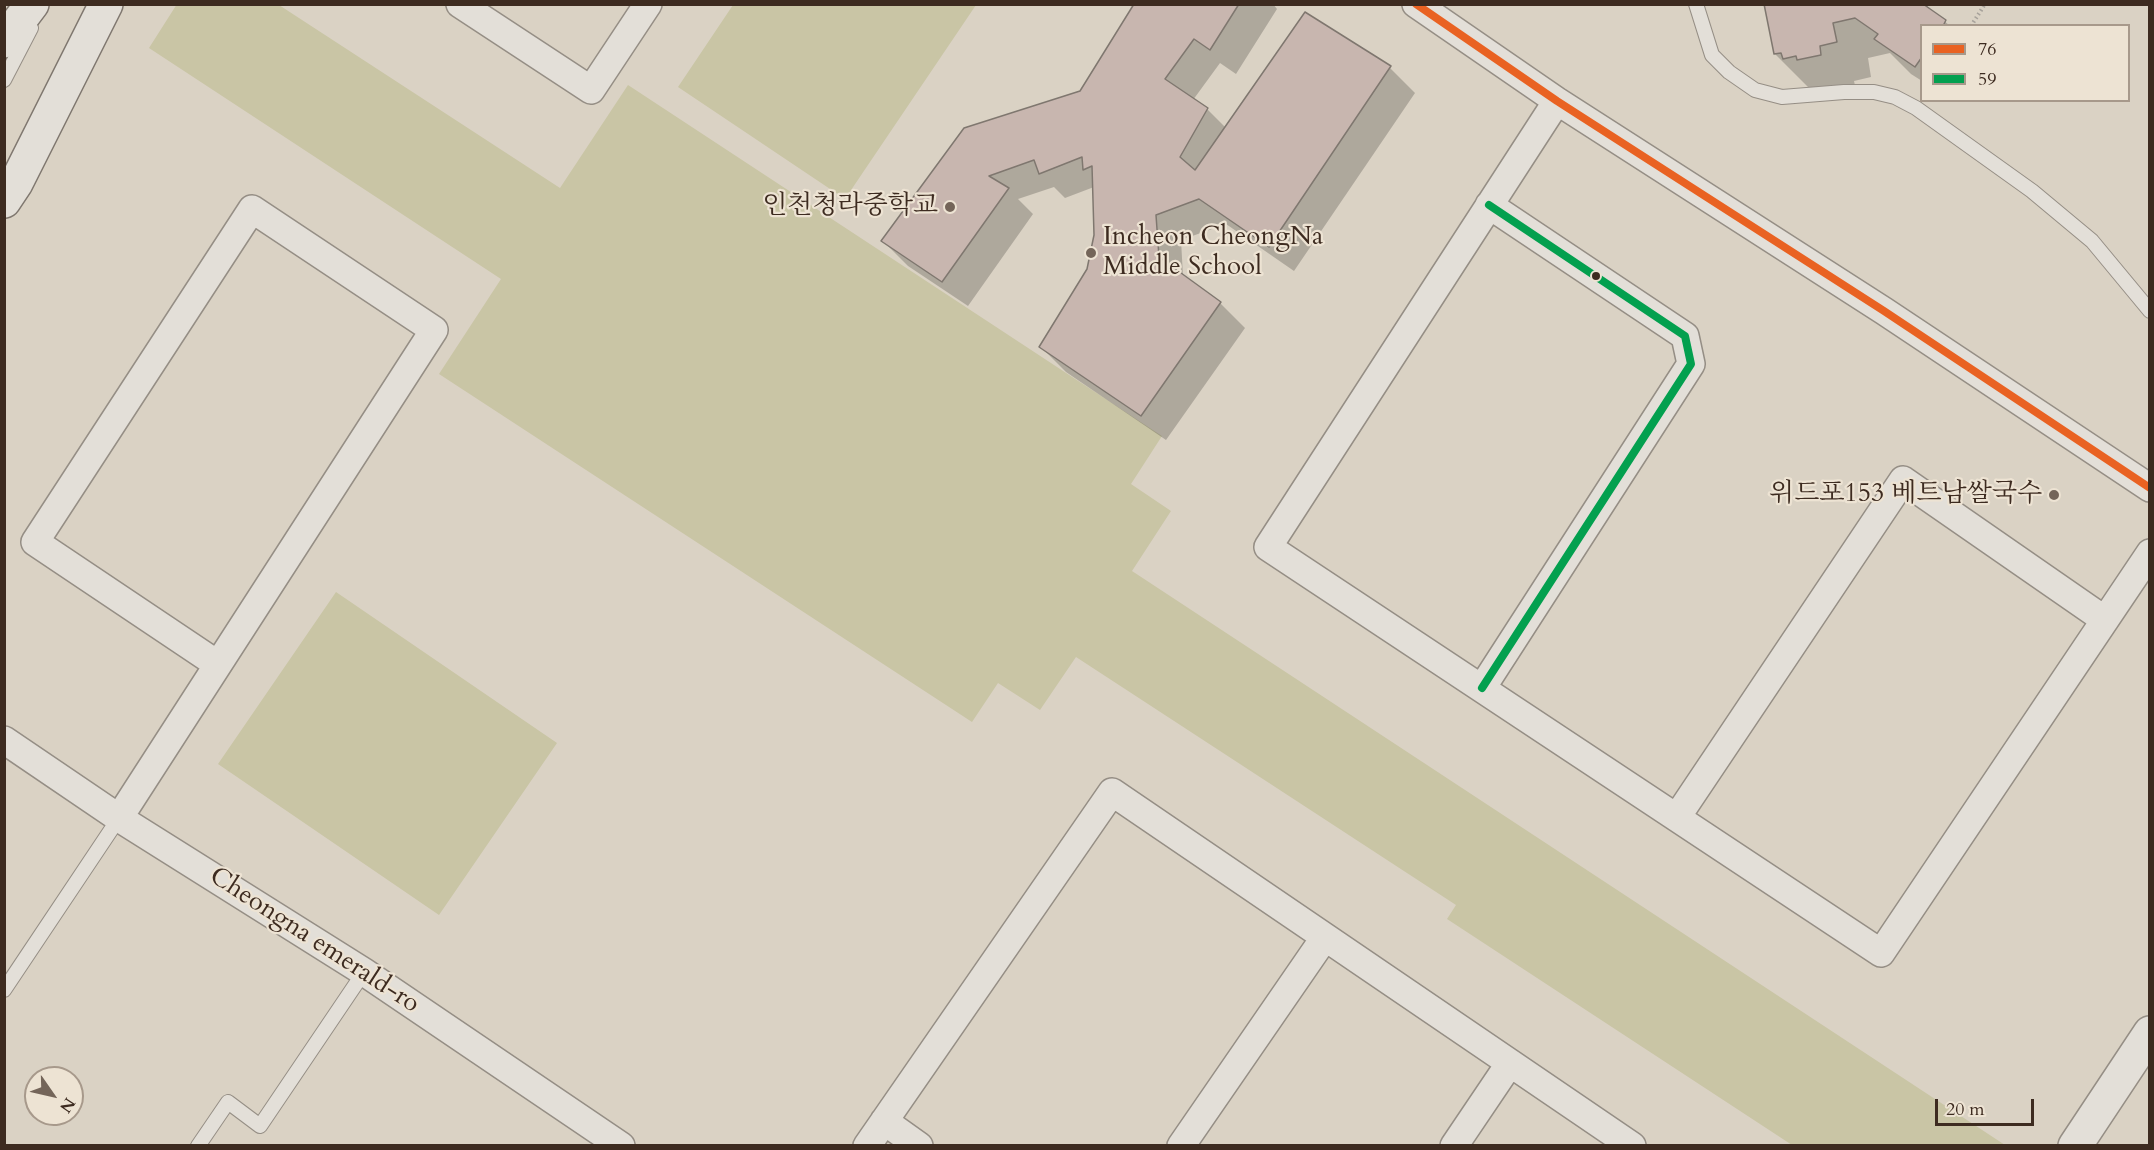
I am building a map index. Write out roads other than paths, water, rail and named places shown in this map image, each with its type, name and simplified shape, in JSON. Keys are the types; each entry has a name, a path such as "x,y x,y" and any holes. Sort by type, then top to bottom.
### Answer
{"main road":[{"path":"4,41 32,4"},
{"path":"4,201 16,183 106,4"},
{"path":"2075,1146 2150,1033"}],"street":[{"path":"460,4 591,90 648,4"},
{"path":"1416,4 1557,101 1902,323 2150,488"},
{"path":"1557,101 1268,546 1881,953 2150,553"},
{"path":"1482,688 1691,364 1685,336 1489,205"},
{"path":"119,818 434,330 252,209 35,542 217,664"},
{"path":"1677,817 1903,480 2105,620"},
{"name":"Cheongna emerald-ro","path":"4,740 119,818 364,972 621,1146"},
{"path":"867,1146 1112,792 1632,1146"},
{"path":"1181,1146 1325,937"},
{"path":"1454,1146 1510,1063"},
{"path":"884,1121 919,1146"}],"lane":[{"path":"4,80 43,4"},
{"path":"1696,4 1712,55 1729,72 1755,90 1782,97 1874,92 1895,97 1916,108 2032,191 2092,241 2150,311"},
{"path":"4,990 119,818"},
{"path":"198,1146 228,1102 260,1126 364,972"}],"place":[{"name":"인천청라중학교","path":"950,207"},
{"name":"Incheon CheongNa Middle School","path":"1091,253"},
{"name":"위드포153 베트남쌀국수","path":"2054,495"}]}
